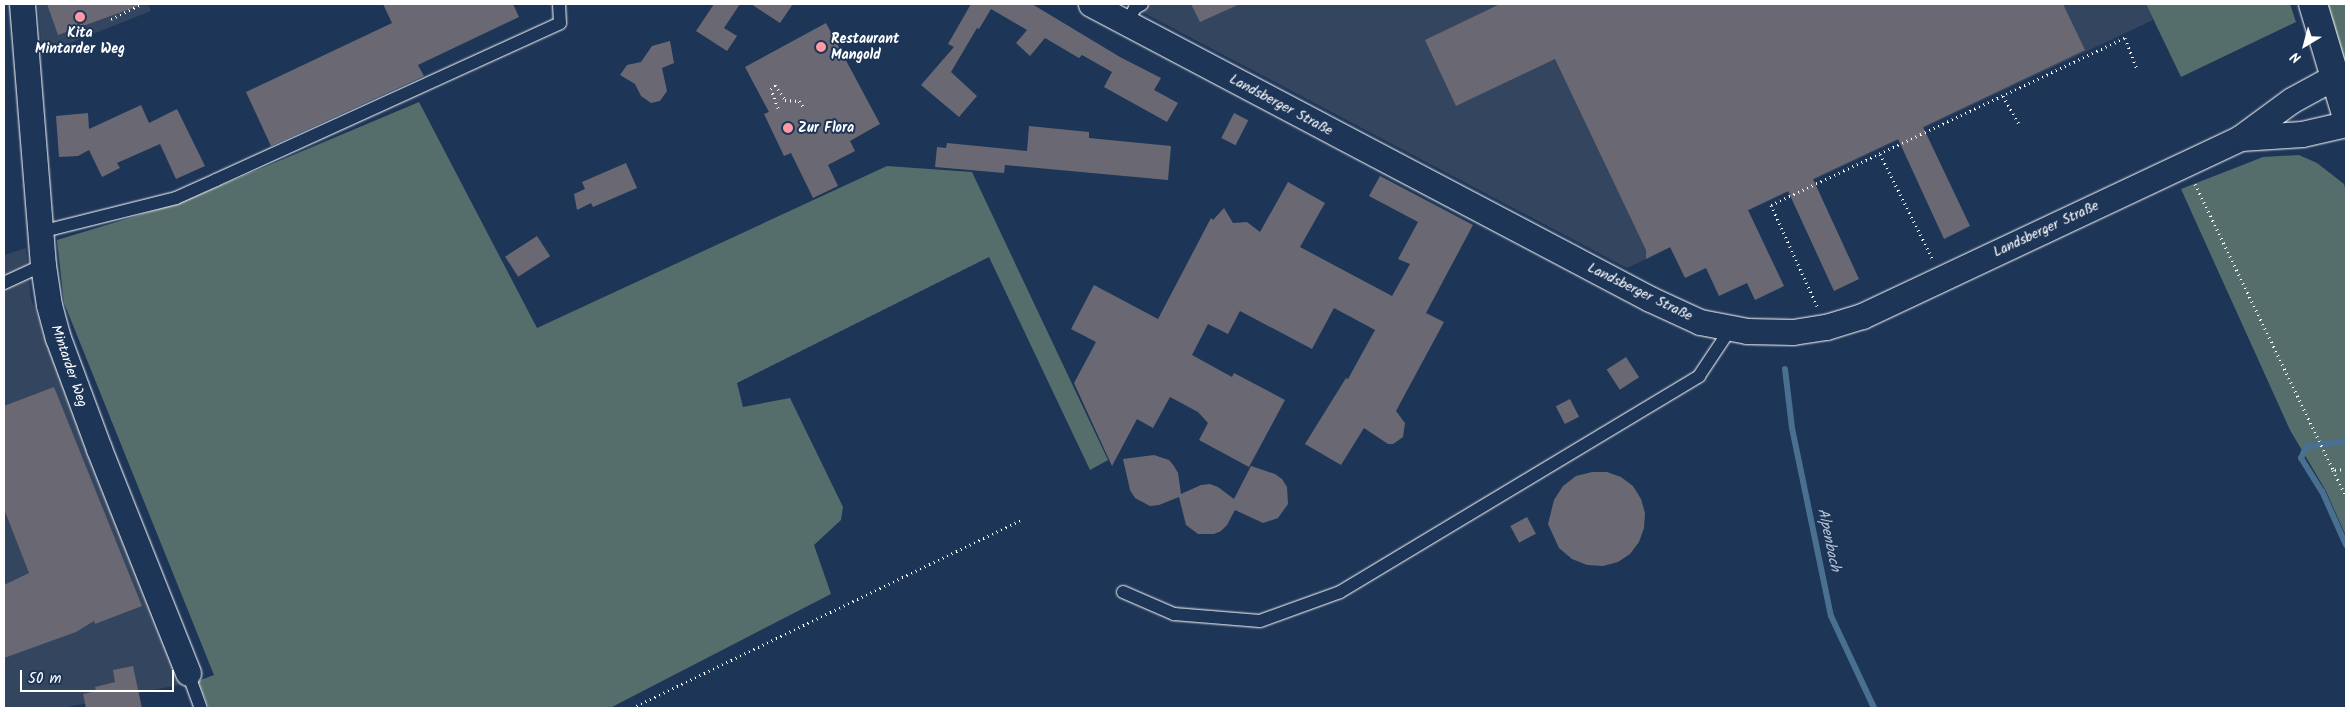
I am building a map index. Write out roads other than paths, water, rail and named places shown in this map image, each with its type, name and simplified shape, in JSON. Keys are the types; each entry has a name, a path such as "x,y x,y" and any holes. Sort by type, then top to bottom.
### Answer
{"main road":[{"path":"2313,4 2346,114"}],"street":[{"name":"Mintarder Weg","path":"22,4 43,266 49,305 58,338 99,449 188,673"},
{"name":"Landsberger Straße","path":"1091,4 1134,13 1650,299 1700,322 1747,331 1793,332 1826,327 1862,316 2240,138 2292,100 2334,77"},
{"name":"Landsberger Straße","path":"2240,138 2302,134 2346,124"}],"lane":[{"path":"40,232 176,198 560,23 559,4"},
{"path":"4,283 43,266"},
{"path":"1123,592 1174,614 1260,621 1340,592 1699,376 1731,328"},
{"name":"Mintarder Weg","path":"188,673 201,708"}],"waterway":[{"name":"Alpenbach","path":"1785,369 1792,428 1831,616 1874,708"},
{"path":"2346,441 2306,447 2301,458 2322,491 2346,545"}],"place":[{"name":"Kita Mintarder Weg","path":"80,17"},
{"name":"Restaurant Mangold","path":"821,47"},
{"name":"Zur Flora","path":"788,128"}]}
